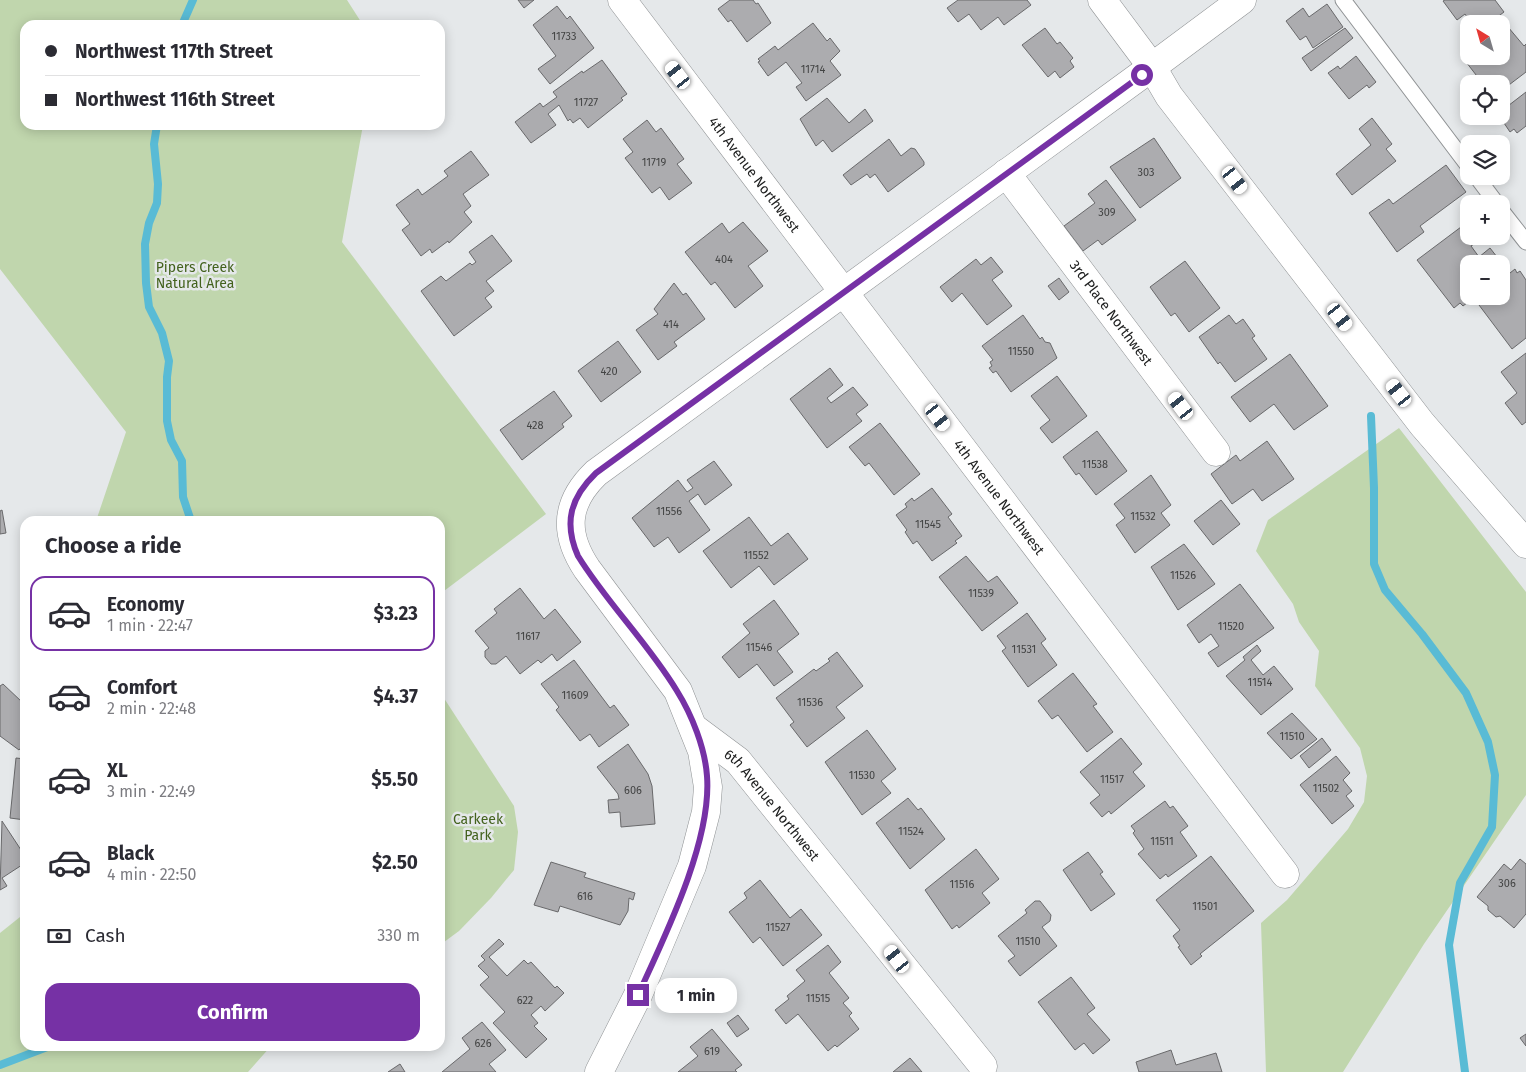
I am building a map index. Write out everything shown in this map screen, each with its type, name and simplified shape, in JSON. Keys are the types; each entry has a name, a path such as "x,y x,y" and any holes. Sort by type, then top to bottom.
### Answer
{"street":[{"name":"4th Avenue Northwest","path":"622,0 1285,874"},
{"path":"1102,0 1152,67 1169,96 1422,424 1526,544"},
{"path":"598,1072 625,1024 648,974 694,858 706,812 708,787 705,763 695,730 678,692 578,556 571,533 572,510 577,495 596,473 1242,0"},
{"name":"3rd Place Northwest","path":"1006,174 1216,452"},
{"name":"6th Avenue Northwest","path":"695,730 738,760 983,1066"}],"lane":[{"path":"1343,0 1460,155"},
{"path":"1510,222 1526,242"}],"green space":[{"name":"Pipers Creek Natural Area","path":"0,0 347,0 360,20 20,20 20,130 362,130 342,242 546,514 445,590 445,516 98,516 126,432 0,269"},
{"path":"1399,428 1526,592 1526,795 1424,944 1343,1072 1266,1072 1261,923 1287,900 1348,829 1364,802 1367,776 1360,748 1315,686 1319,651 1299,622 1293,604 1256,551 1268,520"},
{"name":"Carkeek Park","path":"445,700 514,806 518,832 514,870 491,898 459,931 445,941"},
{"path":"20,917 20,1051 267,1051 248,1072 0,1072 0,933"}],"building":[{"path":"518,0 534,0 524,8"},
{"path":"730,0 753,0 756,4 758,3 771,23 747,42 731,20 728,22 718,9"},
{"path":"958,0 1027,0 1031,5 1004,25 998,17 981,30 969,14 958,22 947,8"},
{"path":"1495,0 1504,12 1500,15 1465,14 1460,15 1457,20 1443,1"},
{"path":"1327,4 1343,27 1313,48 1306,36 1300,40 1286,21 1303,8 1309,17"},
{"path":"557,6 567,19 570,16 594,48 550,84 538,69 556,56 533,25"},
{"path":"813,23 827,41 830,38 840,51 830,61 841,75 806,101 796,87 802,83 786,62 768,76 758,62 760,61 758,59 775,46 778,50"},
{"path":"1045,28 1057,44 1060,42 1073,58 1070,61 1074,67 1060,78 1055,71 1048,77 1022,45"},
{"path":"1345,28 1353,38 1311,71 1302,58"},
{"path":"1510,29 1524,46 1526,44 1526,72 1510,84 1510,75 1476,75 1468,65 1510,65"},
{"path":"1356,56 1376,82 1369,88 1367,85 1349,99 1328,73 1338,66 1340,69"},
{"path":"602,60 627,94 621,98 623,100 588,128 580,118 573,123 570,119 568,121 559,105 548,114 556,125 531,143 515,122 540,103 543,107 557,97 553,92 582,71 583,73"},
{"path":"1526,92 1526,126 1517,133 1514,129 1510,132 1505,125 1510,125 1510,104"},
{"path":"827,98 849,123 865,109 873,121 832,152 823,140 816,146 800,119"},
{"path":"1372,118 1392,144 1386,149 1396,161 1352,195 1336,174 1371,145 1359,129"},
{"path":"647,120 656,132 661,128 684,159 677,164 692,183 669,200 660,187 652,193 625,158 633,152 623,139"},
{"path":"1154,138 1181,178 1140,208 1110,167"},
{"path":"889,139 901,156 911,148 915,149 924,165 888,192 875,174 870,178 867,174 851,185 843,175"},
{"path":"471,151 489,175 463,194 471,206 464,212 472,222 449,243 448,241 432,253 430,249 421,256 402,230 410,224 396,205 418,189 422,195 448,176 444,171"},
{"path":"1446,165 1466,192 1420,226 1424,232 1397,252 1369,213 1389,199 1393,204"},
{"path":"1106,180 1136,220 1102,245 1098,240 1083,251 1064,226 1095,203 1088,194"},
{"path":"743,222 768,251 748,266 763,286 735,308 715,282 711,285 685,252 722,223 729,233"},
{"path":"1460,228 1460,245 1472,245 1471,246 1478,255 1460,255 1460,303 1454,308 1417,260"},
{"path":"492,235 512,261 486,281 494,291 485,298 492,307 454,336 421,291 441,276 446,281 470,263 472,265 476,262 469,252"},
{"path":"1490,248 1495,255 1481,255"},
{"path":"991,257 1003,272 992,280 1012,306 987,325 962,293 952,302 940,287 976,259 981,265"},
{"path":"1185,261 1220,308 1189,332 1175,313 1171,316 1150,287"},
{"path":"1515,269 1517,273 1520,271 1526,280 1526,338 1512,349 1479,305 1510,305 1510,273"},
{"path":"1059,278 1069,292 1059,300 1048,286"},
{"path":"674,283 683,295 686,293 705,319 674,342 677,346 658,360 636,330 658,314 654,309"},
{"path":"1023,315 1040,339 1042,337 1045,342 1050,343 1057,358 1011,392 996,371 993,373 989,368 992,366 990,362 993,360 982,346"},
{"path":"1229,315 1236,324 1243,319 1255,336 1252,338 1267,359 1235,382 1220,362 1218,364 1199,337"},
{"path":"618,341 641,372 601,402 578,371"},
{"path":"1526,353 1526,422 1522,425 1505,403 1517,393 1501,372"},
{"path":"1290,354 1328,406 1294,430 1274,404 1250,422 1231,397"},
{"path":"830,368 843,385 827,398 831,403 853,387 868,405 856,414 862,421 827,448 790,399"},
{"path":"1057,376 1087,416 1052,443 1040,428 1050,420 1031,396"},
{"path":"554,391 572,416 562,424 564,427 522,460 500,430"},
{"path":"880,423 920,474 894,495 869,463 865,466 849,447"},
{"path":"1097,431 1127,471 1096,495 1079,473 1076,475 1063,457"},
{"path":"1267,441 1294,479 1262,501 1253,489 1232,504 1211,474 1236,455 1240,461"},
{"path":"714,461 732,485 705,505 698,494 689,501 710,530 679,553 668,537 654,547 632,518 678,480 687,492 693,488 687,480"},
{"path":"1151,475 1171,505 1161,513 1170,525 1135,553 1116,525 1125,518 1114,504"},
{"path":"932,488 952,514 948,517 962,536 955,541 957,543 932,561 917,541 913,544 905,532 907,530 896,515 907,507 905,504 912,498 914,501"},
{"path":"1221,500 1240,524 1213,545 1194,521"},
{"path":"2,510 6,533 0,534 0,511"},
{"path":"749,517 771,546 788,533 808,559 774,585 759,566 731,588 703,551"},
{"path":"1184,544 1215,584 1178,610 1151,567"},
{"path":"966,556 988,582 997,576 1018,603 982,631 939,577"},
{"path":"1240,584 1274,628 1218,667 1208,653 1219,646 1211,634 1199,643 1187,625"},
{"path":"520,588 544,619 555,609 581,642 557,661 552,654 541,663 538,660 520,674 506,656 496,664 491,664 485,657 485,651 489,648 475,631 497,613 494,609"},
{"path":"774,600 799,634 777,651 793,672 774,686 757,664 739,678 722,657 750,633 743,624"},
{"path":"1027,613 1046,639 1041,643 1057,665 1028,687 1002,651 1006,648 997,636"},
{"path":"1257,645 1261,651 1251,660 1263,675 1274,666 1293,689 1261,715 1226,676 1245,660 1243,657"},
{"path":"837,652 863,686 836,707 845,718 807,747 790,725 794,722 776,698 814,669 816,671 830,661 828,659"},
{"path":"574,660 610,708 614,705 629,725 599,747 590,734 580,741 556,710 559,707 541,684"},
{"path":"1073,673 1097,704 1093,706 1113,732 1087,752 1058,715 1052,719 1038,701"},
{"path":"3,684 20,700 19,750 0,736 0,686"},
{"path":"1292,713 1317,739 1291,759 1267,733"},
{"path":"867,730 896,769 881,781 891,793 862,815 825,762"},
{"path":"1121,738 1142,764 1133,772 1145,786 1111,814 1109,811 1102,817 1090,803 1100,795 1080,772"},
{"path":"1322,738 1331,750 1309,768 1300,756"},
{"path":"628,744 648,774 652,786 655,824 621,827 620,812 609,813 608,800 619,799 618,794 597,767"},
{"path":"1336,756 1350,773 1343,780 1352,791 1346,796 1354,806 1332,824 1300,785"},
{"path":"16,758 20,758 20,819 10,818"},
{"path":"908,798 918,810 921,808 945,839 910,869 876,823"},
{"path":"1165,801 1170,808 1173,806 1188,826 1180,832 1197,856 1168,877 1166,874 1160,879 1138,854 1144,849 1133,833 1135,831 1131,826"},
{"path":"2,821 20,848 20,866 2,878 7,886 0,890"},
{"path":"976,849 999,879 982,893 990,903 959,928 957,925 952,929 925,890"},
{"path":"1088,852 1103,872 1100,874 1115,894 1091,911 1063,870"},
{"path":"1211,856 1254,911 1200,954 1202,956 1191,965 1178,947 1180,946 1173,936 1180,930 1156,900"},
{"path":"1520,859 1526,864 1526,914 1514,928 1500,916 1496,917 1488,910 1488,906 1477,897 1504,864 1511,870"},
{"path":"551,862 586,873 584,877 635,893 633,900 629,898 628,911 620,925 560,906 558,912 534,905"},
{"path":"760,880 790,918 801,909 822,935 783,966 760,937 753,943 729,912 747,898 744,893"},
{"path":"1035,901 1040,901 1051,915 1050,921 1042,927 1057,946 1020,976 1008,961 1015,956 998,936 1027,913 1025,910"},
{"path":"499,939 504,944 489,957 507,976 524,960 528,964 531,962 555,988 557,986 564,993 545,1011 541,1006 531,1015 538,1023 534,1026 547,1039 526,1058 493,1023 505,1012 480,985 489,977 478,966 485,960 481,956"},
{"path":"828,945 841,962 829,973 849,998 843,1003 852,1013 849,1016 859,1029 837,1047 835,1045 828,1051 798,1014 786,1024 775,1010 789,999 787,996 805,981 796,970"},
{"path":"1071,977 1095,1008 1087,1014 1110,1040 1093,1054 1084,1043 1075,1050 1038,1002"},
{"path":"738,1015 749,1029 737,1037 727,1023"},
{"path":"482,1022 506,1050 489,1064 496,1072 442,1072 470,1049 462,1038"},
{"path":"712,1029 742,1065 735,1070 737,1072 678,1072 698,1056 690,1047"},
{"path":"1526,1034 1526,1046 1520,1038"},
{"path":"1171,1050 1176,1065 1216,1053 1222,1072 1139,1072 1136,1062"},
{"path":"910,1058 922,1072 893,1072"},
{"path":"400,1064 405,1072 388,1072"}],"waterway":[{"path":"184,20 193,0"},
{"path":"156,130 154,144 158,184 157,203 149,223 145,244 146,283 149,307 162,333 169,361 167,421 171,440 182,461 183,497 189,516"},
{"path":"1371,416 1374,488 1374,564 1385,590 1422,634 1466,693 1488,742 1495,775 1492,827 1460,883 1449,945 1465,1072"},
{"path":"0,1065 37,1051"}],"route":[{"path":"638,995 692,866 706,812 707,775 695,730 678,692 578,556 571,533 572,510 577,495 581,488 596,473 1142,75"}]}
